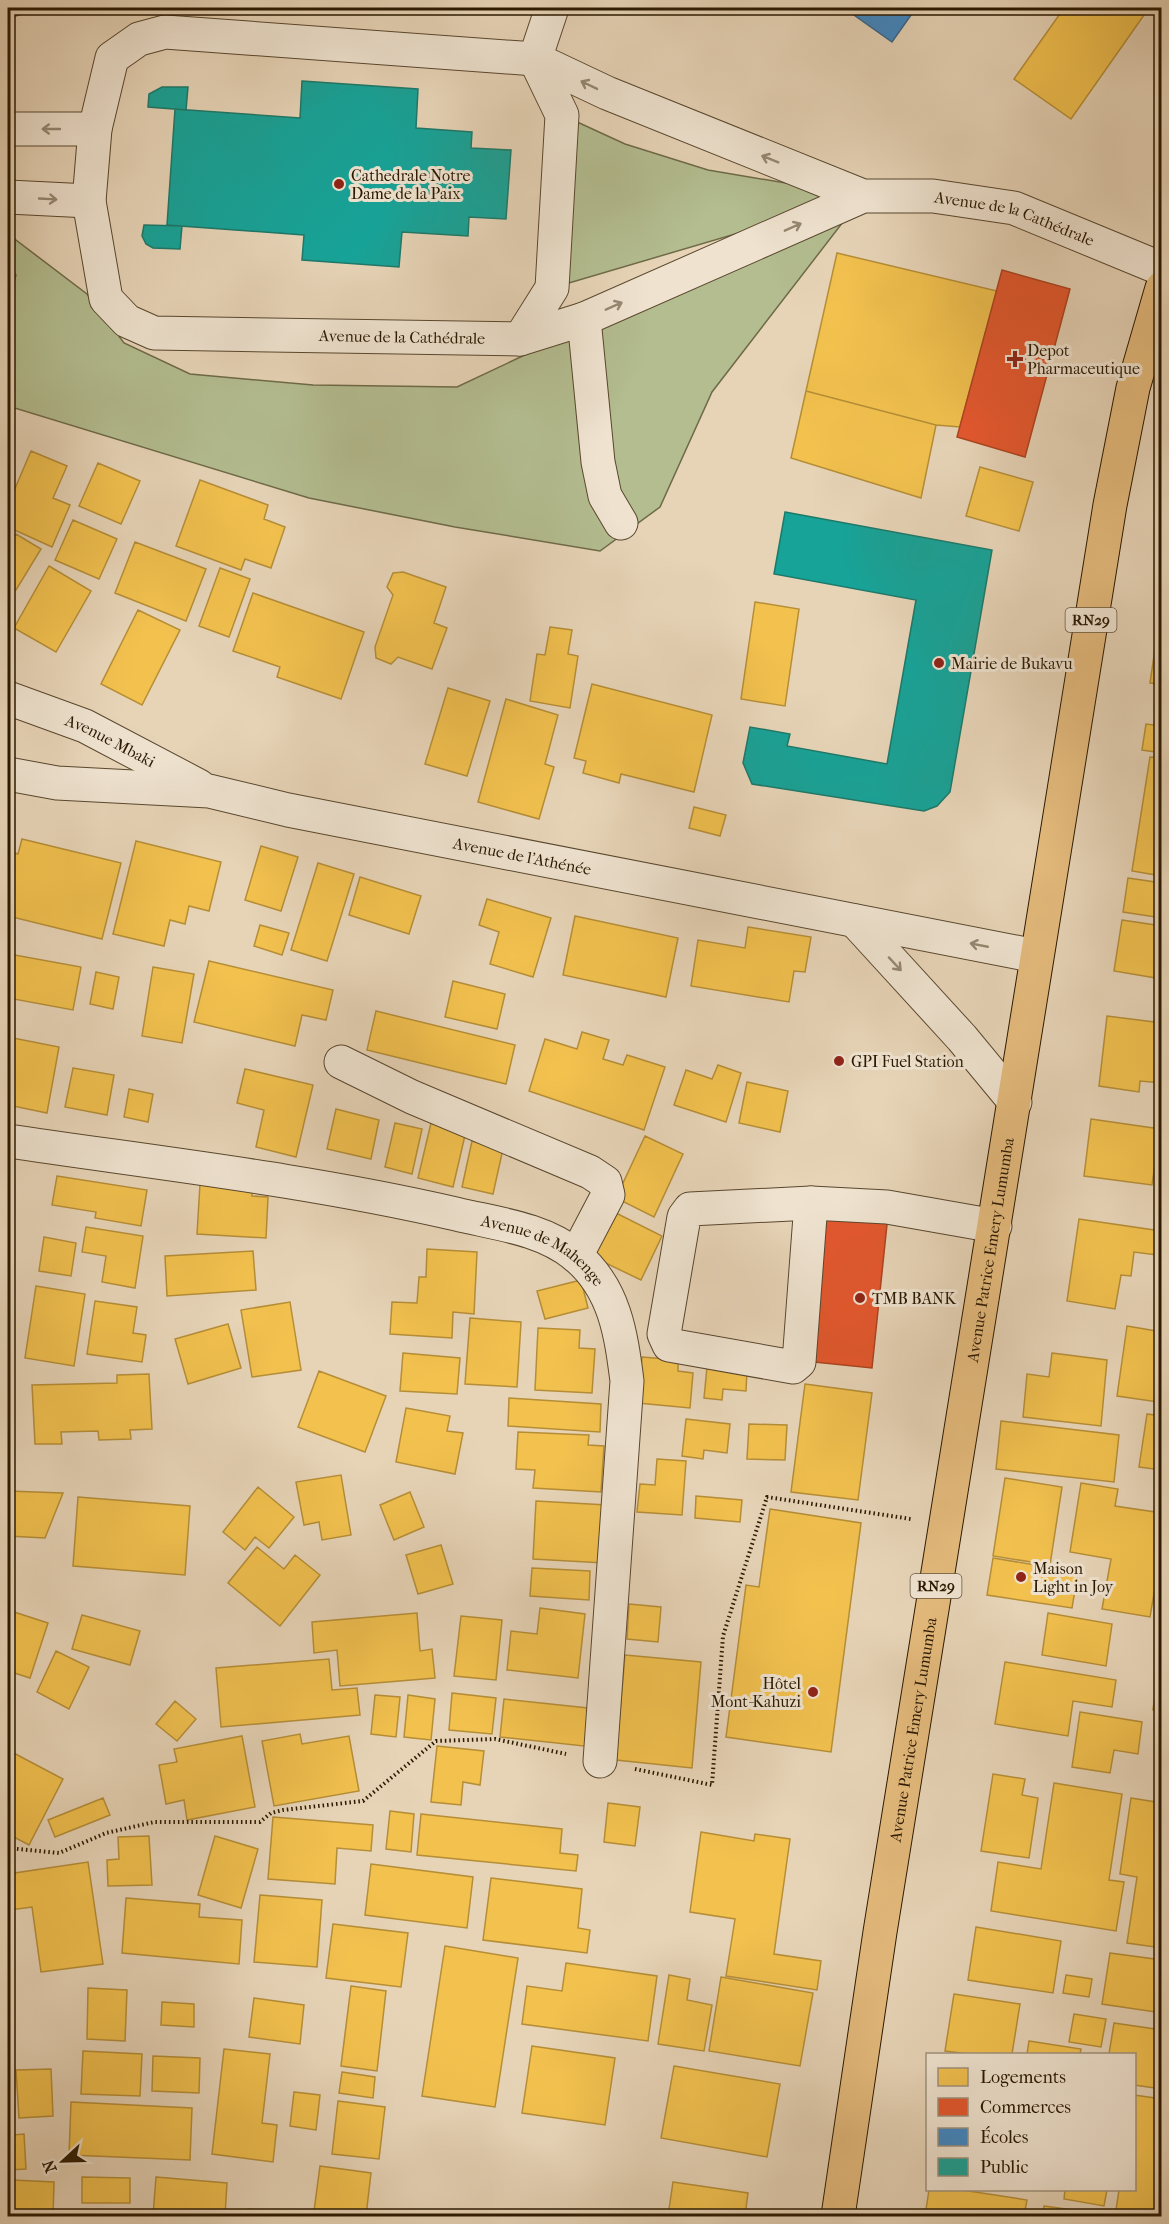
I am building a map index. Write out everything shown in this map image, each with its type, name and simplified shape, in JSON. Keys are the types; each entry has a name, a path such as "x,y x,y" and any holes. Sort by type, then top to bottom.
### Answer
{"main road":[{"name":"Avenue Patrice Emery Lumumba","path":"838,2217 880,1932 1110,506 1133,388 1161,288"}],"street":[{"path":"520,339 552,288 562,115 535,59 552,8"},
{"name":"Avenue de la Cathédrale","path":"863,196 584,319 520,339 154,333 127,321 106,299 89,201 95,129 112,58 140,39 165,32 535,59 607,93 863,196 933,196 1014,208 1161,269"},
{"path":"8,129 95,129"},
{"path":"8,197 89,201"},
{"path":"584,319 603,485 605,496 621,523"},
{"name":"Avenue Mbaki","path":"8,698 85,726 209,791"},
{"name":"Avenue de l'Athénée","path":"8,774 57,783 209,791 288,810 1036,956"},
{"path":"855,921 962,1038 1015,1102"},
{"path":"341,1062 412,1097 590,1172 605,1182 608,1195 576,1256"},
{"name":"Avenue de Mahenge","path":"8,1141 393,1199 544,1234 576,1256 602,1286 620,1325 627,1382 600,1761"},
{"path":"811,1203 800,1362 793,1367 669,1345 664,1334 684,1217 690,1209 811,1203 887,1207 995,1226"}],"path":[{"path":"8,1848 59,1853 106,1833 154,1822 260,1822 271,1813 283,1810 363,1801 436,1741 495,1739 712,1785 723,1636 766,1497 946,1525"}],"green space":[{"path":"8,8 46,8 8,18"},
{"path":"562,115 625,144 708,170 863,196 712,392 660,507 600,551 455,527 309,498 8,406 8,300 16,275 8,261 8,234 87,294 124,343 190,374 313,385 457,387 857,198 552,288"}],"building: Logements":[{"path":"1064,8 1149,8 1071,119 1014,79"},
{"path":"837,253 997,291 960,427 936,425 806,391"},
{"path":"806,391 936,425 921,498 791,458"},
{"path":"31,451 67,466 53,498 70,505 52,547 8,527 8,505"},
{"path":"98,463 140,481 121,524 79,506"},
{"path":"980,467 1033,482 1019,531 966,516"},
{"path":"8,468 14,471 8,486"},
{"path":"200,480 268,505 264,519 285,527 271,568 245,559 241,570 176,546"},
{"path":"73,520 117,539 99,579 55,560"},
{"path":"16,534 41,549 16,590 8,585 8,548"},
{"path":"135,542 206,569 186,621 115,593"},
{"path":"49,566 91,591 56,652 14,628"},
{"path":"220,568 250,579 229,637 199,626"},
{"path":"403,572 446,587 434,623 447,628 432,669 398,657 391,664 376,658 375,647 393,595 387,587 393,573"},
{"path":"253,593 364,632 341,699 277,677 280,667 233,651"},
{"path":"755,602 799,609 785,706 741,699"},
{"path":"138,610 180,630 142,705 101,684"},
{"path":"550,627 572,630 568,654 578,656 570,708 530,701 537,654 545,655"},
{"path":"1155,649 1162,650 1162,753 1142,750 1146,724 1154,725 1160,684 1150,683"},
{"path":"592,684 712,715 694,792 621,774 619,783 583,773 586,761 574,758"},
{"path":"448,688 490,701 467,776 425,764"},
{"path":"506,699 558,715 545,764 554,767 539,819 478,802"},
{"path":"1150,757 1162,758 1162,876 1132,871"},
{"path":"694,807 726,815 720,836 689,828"},
{"path":"22,839 121,863 102,939 8,916 8,851 18,854"},
{"path":"136,841 221,862 209,911 189,906 185,924 170,920 164,946 113,934"},
{"path":"261,846 298,857 281,911 245,900"},
{"path":"318,863 354,874 327,961 291,950"},
{"path":"360,877 421,896 409,934 349,915"},
{"path":"1128,878 1162,883 1162,918 1123,912"},
{"path":"487,899 551,918 533,977 490,964 499,932 479,925"},
{"path":"575,916 678,938 666,997 563,975"},
{"path":"1122,920 1162,926 1162,979 1114,971"},
{"path":"260,925 289,933 282,955 254,946"},
{"path":"748,927 811,937 805,972 794,971 789,1002 691,986 698,940 745,948"},
{"path":"9,954 81,967 73,1010 8,998"},
{"path":"209,961 333,990 326,1020 302,1015 295,1046 194,1022"},
{"path":"153,967 194,974 182,1043 142,1036"},
{"path":"96,972 119,977 113,1009 90,1004"},
{"path":"453,981 505,994 497,1029 445,1017"},
{"path":"376,1011 515,1045 506,1084 367,1050"},
{"path":"1107,1016 1162,1023 1162,1083 1140,1081 1139,1092 1099,1086"},
{"path":"582,1032 609,1040 603,1059 623,1065 627,1055 665,1067 644,1130 529,1091 545,1039 577,1049"},
{"path":"8,1037 59,1047 47,1113 8,1105"},
{"path":"718,1065 741,1073 726,1122 674,1105 686,1070 712,1079"},
{"path":"73,1068 114,1075 107,1115 65,1107"},
{"path":"245,1069 313,1085 296,1157 256,1147 264,1110 237,1103"},
{"path":"747,1082 788,1091 780,1132 739,1123"},
{"path":"129,1089 153,1094 148,1122 124,1117"},
{"path":"336,1109 379,1120 371,1159 327,1149"},
{"path":"1091,1119 1160,1129 1152,1185 1084,1176"},
{"path":"395,1123 422,1129 412,1174 385,1167"},
{"path":"431,1123 466,1131 453,1187 418,1178"},
{"path":"645,1136 683,1154 654,1217 616,1198"},
{"path":"472,1141 503,1149 493,1194 462,1187"},
{"path":"57,1176 147,1190 141,1226 95,1218 96,1212 52,1205"},
{"path":"200,1184 252,1187 252,1196 268,1197 266,1238 197,1234"},
{"path":"610,1210 662,1236 641,1280 589,1255"},
{"path":"1079,1219 1161,1231 1157,1255 1134,1252 1131,1276 1121,1275 1115,1309 1067,1301"},
{"path":"86,1227 143,1236 135,1288 102,1282 106,1256 82,1252"},
{"path":"44,1237 76,1243 71,1276 39,1271"},
{"path":"427,1249 477,1252 474,1314 453,1312 452,1338 390,1334 392,1302 417,1303 419,1277 426,1277"},
{"path":"253,1251 256,1290 167,1296 165,1256"},
{"path":"581,1280 588,1308 545,1319 537,1291"},
{"path":"36,1286 85,1294 74,1366 25,1358"},
{"path":"95,1301 137,1307 133,1333 146,1335 142,1362 87,1354"},
{"path":"290,1302 301,1370 252,1377 241,1310"},
{"path":"470,1318 521,1322 517,1387 465,1384"},
{"path":"228,1324 241,1368 188,1384 175,1339"},
{"path":"1127,1326 1162,1332 1162,1378 1158,1402 1117,1396"},
{"path":"538,1328 580,1330 579,1348 595,1349 592,1393 535,1390"},
{"path":"8,1342 14,1343 8,1379"},
{"path":"403,1353 460,1358 457,1394 400,1391"},
{"path":"1052,1353 1107,1360 1101,1426 1023,1417 1027,1374 1049,1377"},
{"path":"642,1357 678,1360 678,1371 693,1373 690,1408 638,1403"},
{"path":"707,1367 747,1371 746,1391 723,1389 722,1400 704,1398"},
{"path":"319,1371 386,1396 365,1452 298,1427"},
{"path":"149,1374 152,1429 130,1430 131,1439 99,1440 98,1431 61,1432 62,1444 35,1444 32,1385 117,1383 117,1375"},
{"path":"805,1384 872,1393 858,1500 791,1492"},
{"path":"509,1398 601,1404 600,1432 508,1426"},
{"path":"406,1408 450,1416 447,1431 463,1433 455,1474 396,1462"},
{"path":"1147,1414 1162,1416 1162,1470 1139,1467"},
{"path":"686,1419 730,1424 727,1453 704,1450 703,1459 682,1456"},
{"path":"1001,1421 1119,1435 1114,1482 996,1469"},
{"path":"749,1424 787,1425 785,1460 747,1459"},
{"path":"518,1432 589,1435 588,1445 604,1446 601,1492 533,1488 535,1470 516,1469"},
{"path":"657,1459 686,1461 682,1515 637,1512 640,1484 655,1485"},
{"path":"341,1475 351,1535 322,1540 319,1522 304,1525 296,1482"},
{"path":"1005,1478 1062,1487 1050,1565 993,1556"},
{"path":"1081,1483 1118,1489 1115,1506 1162,1513 1162,1547 1150,1617 1102,1609 1111,1559 1070,1552"},
{"path":"258,1487 294,1517 269,1548 255,1537 245,1550 223,1532"},
{"path":"8,1491 63,1493 45,1538 8,1536"},
{"path":"410,1492 424,1527 394,1540 380,1505"},
{"path":"696,1496 742,1500 740,1522 695,1518"},
{"path":"78,1497 190,1506 185,1575 73,1566"},
{"path":"536,1501 607,1505 604,1563 533,1559"},
{"path":"770,1509 861,1523 831,1752 726,1737 746,1585 759,1587"},
{"path":"441,1545 453,1584 418,1594 406,1555"},
{"path":"257,1547 284,1569 295,1555 320,1575 280,1626 228,1583"},
{"path":"993,1558 1078,1572 1072,1608 987,1595"},
{"path":"532,1568 590,1571 589,1600 530,1596"},
{"path":"629,1604 661,1607 658,1642 627,1639"},
{"path":"540,1608 585,1614 578,1678 507,1670 511,1631 537,1634"},
{"path":"8,1610 48,1623 30,1678 8,1671"},
{"path":"417,1613 420,1651 432,1649 435,1678 340,1686 337,1650 314,1653 312,1622"},
{"path":"1048,1613 1112,1624 1106,1666 1042,1655"},
{"path":"82,1615 140,1631 130,1665 72,1649"},
{"path":"1162,1615 1162,1648 1157,1647"},
{"path":"461,1616 502,1620 496,1680 454,1676"},
{"path":"56,1651 89,1667 69,1709 37,1692"},
{"path":"625,1655 701,1662 692,1768 616,1760"},
{"path":"329,1659 332,1690 357,1688 360,1715 221,1727 216,1668"},
{"path":"1160,1661 1162,1662 1162,1712 1153,1710"},
{"path":"1005,1662 1116,1680 1112,1707 1073,1701 1068,1736 995,1724"},
{"path":"452,1693 496,1698 492,1734 449,1730"},
{"path":"375,1695 400,1697 396,1737 371,1734"},
{"path":"408,1695 435,1699 431,1740 404,1737"},
{"path":"504,1699 588,1708 593,1747 500,1737"},
{"path":"175,1701 196,1719 177,1741 156,1724"},
{"path":"1080,1712 1142,1722 1138,1754 1114,1750 1110,1773 1072,1767"},
{"path":"300,1734 302,1744 349,1736 359,1791 274,1806 262,1741"},
{"path":"242,1736 255,1807 187,1820 184,1800 166,1804 159,1765 177,1762 174,1749"},
{"path":"437,1746 484,1751 480,1785 463,1782 461,1805 431,1802"},
{"path":"8,1750 63,1779 29,1845 8,1834"},
{"path":"993,1774 1025,1779 1022,1795 1038,1798 1029,1858 981,1851"},
{"path":"1054,1783 1122,1794 1109,1880 1124,1882 1116,1931 991,1911 998,1862 1041,1869"},
{"path":"103,1798 110,1815 55,1837 48,1820"},
{"path":"1131,1798 1162,1803 1162,1948 1127,1943 1137,1877 1120,1874"},
{"path":"608,1803 640,1807 635,1846 604,1842"},
{"path":"390,1811 414,1814 411,1852 386,1849"},
{"path":"421,1814 562,1829 560,1853 578,1855 576,1871 417,1855"},
{"path":"273,1817 373,1825 371,1851 337,1848 335,1884 268,1879"},
{"path":"701,1832 754,1841 755,1834 790,1839 774,1954 821,1961 817,1990 726,1976 735,1919 690,1912"},
{"path":"149,1836 152,1885 108,1886 107,1860 119,1859 118,1837"},
{"path":"215,1836 258,1849 241,1908 198,1895"},
{"path":"88,1862 103,1964 41,1972 32,1907 10,1910 8,1874"},
{"path":"371,1864 473,1877 467,1928 365,1915"},
{"path":"491,1878 582,1889 578,1928 590,1930 587,1953 483,1940"},
{"path":"260,1895 322,1900 317,1967 254,1962"},
{"path":"126,1898 200,1904 199,1917 242,1920 239,1964 122,1953"},
{"path":"333,1924 408,1933 401,1987 326,1978"},
{"path":"976,1927 1061,1941 1053,1993 968,1980"},
{"path":"445,1946 518,1958 495,2107 422,2096"},
{"path":"1110,1953 1162,1960 1162,2013 1102,2004"},
{"path":"566,1963 657,1976 648,2041 522,2024 527,1986 562,1991"},
{"path":"669,1975 690,1979 687,2000 712,2005 704,2051 658,2044"},
{"path":"1066,1975 1092,1979 1089,1997 1063,1993"},
{"path":"721,1977 813,1993 800,2066 709,2051"},
{"path":"351,1986 386,1991 377,2071 341,2066"},
{"path":"88,1988 127,1990 125,2041 87,2039"},
{"path":"954,1994 1020,2004 1012,2053 945,2051"},
{"path":"254,1998 304,2005 300,2044 249,2037"},
{"path":"162,2002 194,2004 194,2027 161,2025"},
{"path":"1074,2014 1106,2019 1101,2047 1069,2042"},
{"path":"1114,2023 1162,2030 1162,2089 1136,2085 1136,2053 1109,2053"},
{"path":"1029,2041 1081,2049 1080,2053 1027,2053"},
{"path":"532,2046 615,2058 605,2125 522,2113"},
{"path":"224,2049 270,2054 262,2123 277,2125 273,2162 212,2154"},
{"path":"83,2051 142,2054 140,2096 81,2094"},
{"path":"153,2056 200,2058 199,2093 152,2091"},
{"path":"674,2066 780,2084 767,2157 661,2138"},
{"path":"51,2069 53,2116 19,2118 16,2070"},
{"path":"342,2072 375,2077 373,2098 339,2093"},
{"path":"11,2089 13,2135 24,2134 26,2169 8,2170 8,2090"},
{"path":"294,2092 320,2095 316,2130 290,2126"},
{"path":"1136,2095 1162,2099 1162,2216 1116,2210 1119,2191 1136,2191"},
{"path":"338,2101 385,2107 379,2159 332,2154"},
{"path":"71,2102 192,2108 190,2160 69,2155"},
{"path":"320,2166 371,2173 366,2216 314,2211"},
{"path":"82,2177 130,2178 130,2203 82,2203"},
{"path":"156,2177 227,2183 225,2216 153,2215"},
{"path":"12,2180 54,2182 53,2216 11,2216"},
{"path":"673,2182 748,2193 745,2216 668,2216"},
{"path":"929,2191 968,2191 1027,2200 1024,2216 925,2216"},
{"path":"1065,2191 1107,2191 1104,2206 1064,2199"},
{"path":"1044,2206 1109,2215 1109,2216 1043,2216"},
{"path":"248,2209 298,2214 298,2216 248,2216"}],"building: Commerces":[{"name":"Depot Pharmaceutique","path":"1002,270 1070,289 1025,457 957,437"},
{"path":"822,1207 888,1215 872,1368 805,1361"}],"building: Écoles":[{"path":"844,8 916,8 892,42"}],"building: Public":[{"name":"Cathedrale Notre Dame de la Paix","path":"302,81 418,89 416,128 472,132 471,148 511,150 506,219 469,217 468,236 402,232 399,267 302,260 304,235 167,225 175,109 300,118"},
{"name":"Cathedrale Notre Dame de la Paix","path":"302,81 418,89 416,128 472,132 471,148 511,150 506,219 469,217 468,236 402,232 399,267 302,260 304,235 167,225 175,109 300,118"},
{"path":"162,87 188,87 186,110 148,107 149,94"},
{"path":"144,225 182,226 180,249 153,248 146,244 142,236"},
{"name":"Mairie de Bukavu","path":"785,512 992,550 950,792 937,806 924,811 752,784 743,763 750,727 790,734 787,746 887,764 916,600 774,574"},
{"name":"Mairie de Bukavu","path":"785,512 992,550 950,792 937,806 924,811 752,784 743,763 750,727 790,734 787,746 887,764 916,600 774,574"}],"place":[{"name":"Cathedrale Notre Dame de la Paix","path":"339,184"},
{"name":"Depot Pharmaceutique","path":"1015,359"},
{"name":"Mairie de Bukavu","path":"939,663"},
{"name":"GPI Fuel Station","path":"839,1061"},
{"name":"TMB BANK","path":"860,1298"},
{"name":"Maison Light in Joy","path":"1021,1577"},
{"name":"Hôtel Mont-Kahuzi","path":"813,1692"}]}
